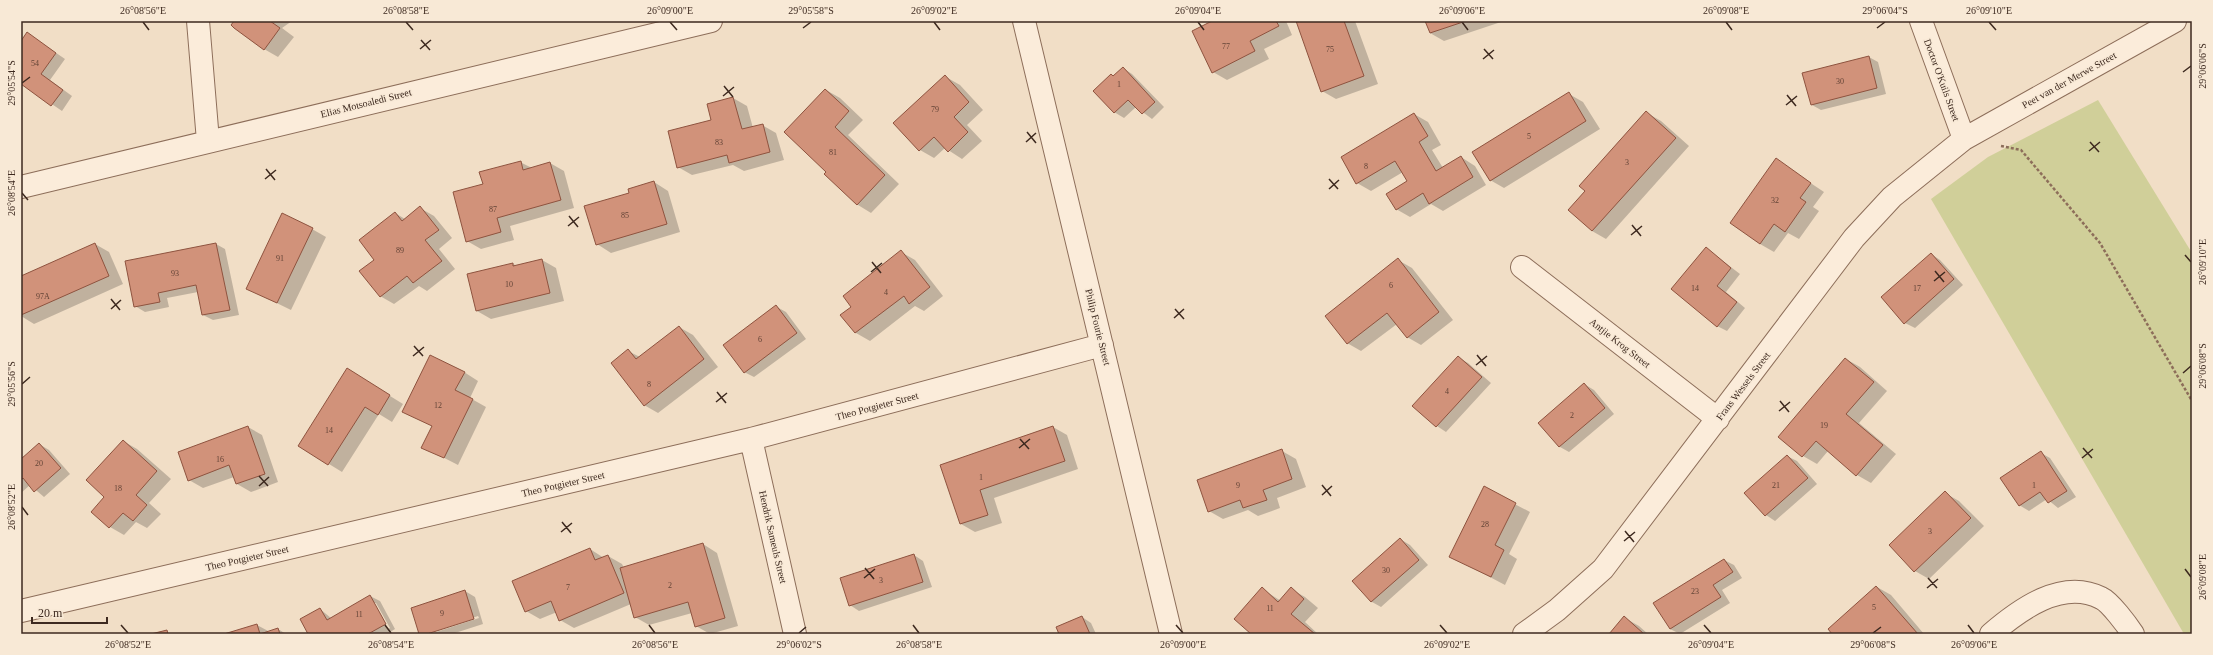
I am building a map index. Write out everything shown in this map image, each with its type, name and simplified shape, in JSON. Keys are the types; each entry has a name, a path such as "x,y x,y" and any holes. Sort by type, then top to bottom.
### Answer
{"street":[{"path":"198,21 208,142"},
{"name":"Elias Motsoaledi Street","path":"21,187 711,21"},
{"name":"Philip Fourie Street","path":"1024,21 1171,634"},
{"name":"Doctor O'Kuils Street","path":"1921,21 1964,139"},
{"name":"Peet van der Merwe Street","path":"1964,139 2175,21"},
{"name":"Frans Wessels Street","path":"1524,634 1556,610 1602,569 1718,419 1854,238 1892,198 1964,139"},
{"name":"Antjie Krog Street","path":"1522,267 1718,419"},
{"name":"Theo Potgieter Street","path":"21,611 751,440 1102,345"},
{"name":"Hendrik Sameuls Street","path":"751,440 795,634"},
{"path":"1991,634 2035,602 2066,592 2084,592 2102,598 2133,634"}],"path":[{"path":"2000,146 2021,150 2100,244 2192,401"}],"shaded area":[{"path":"2098,100 2192,253 2192,634 2184,634 1931,199 1988,157"}],"building":[{"path":"234,21 270,21 280,28 264,50 234,28 231,25"},
{"path":"1212,21 1276,21 1279,26 1250,41 1255,51 1212,73 1192,31"},
{"path":"1296,21 1344,21 1364,76 1321,92"},
{"path":"1425,21 1466,21 1430,33"},
{"path":"27,32 56,53 41,74 63,90 51,106 21,84 21,41"},
{"path":"1869,56 1877,88 1811,105 1802,73"},
{"path":"1123,67 1155,102 1142,114 1128,100 1114,113 1093,91 1111,74 1113,76"},
{"path":"945,75 969,102 954,117 968,132 948,152 934,137 919,151 893,123"},
{"path":"825,89 849,111 835,127 885,175 857,205 824,174 826,172 784,132"},
{"path":"1569,92 1586,121 1490,181 1472,152"},
{"path":"733,97 742,129 763,124 770,152 729,163 727,155 677,168 668,131 711,120 707,104"},
{"path":"1646,111 1676,138 1592,231 1568,210 1585,191 1579,186"},
{"path":"1414,113 1428,136 1419,142 1436,171 1461,156 1473,177 1429,204 1423,193 1396,210 1386,194 1407,181 1395,161 1356,184 1341,157"},
{"path":"1776,158 1811,183 1800,198 1806,202 1785,232 1774,224 1760,244 1730,223"},
{"path":"521,161 523,170 550,162 561,200 497,218 501,232 466,242 453,192 483,184 479,172"},
{"path":"654,181 667,224 596,245 584,206 629,193 628,189"},
{"path":"420,206 439,230 425,240 442,261 413,283 407,276 380,297 359,271 374,260 359,240 395,212 402,221"},
{"path":"282,213 313,228 277,303 246,289"},
{"path":"95,243 109,276 21,315 21,276"},
{"path":"216,243 230,310 202,315 196,285 158,293 160,302 134,307 125,261"},
{"path":"1706,247 1731,268 1717,286 1737,302 1717,327 1671,289"},
{"path":"901,250 930,287 909,304 904,296 855,333 840,315 851,307 843,296"},
{"path":"1931,253 1954,279 1904,324 1881,297"},
{"path":"1398,258 1439,312 1407,338 1387,313 1347,344 1325,316"},
{"path":"542,259 550,293 476,311 467,274 513,263 513,266"},
{"path":"776,305 797,333 744,373 723,345"},
{"path":"679,326 704,359 644,406 611,363 628,349 636,359"},
{"path":"430,355 465,372 455,390 473,399 444,458 421,448 432,426 402,412"},
{"path":"1458,356 1482,377 1436,427 1412,406"},
{"path":"1845,358 1874,382 1846,414 1883,445 1856,476 1816,441 1802,457 1778,437"},
{"path":"347,368 390,395 378,415 365,407 328,465 298,446"},
{"path":"1584,383 1605,408 1559,447 1538,423"},
{"path":"248,426 265,474 236,484 229,465 188,481 178,452"},
{"path":"1053,426 1065,461 980,490 988,515 960,524 940,465"},
{"path":"123,440 157,471 136,495 147,505 133,521 123,513 109,528 91,512 104,497 86,480"},
{"path":"39,443 61,468 34,492 23,478 21,480 21,459"},
{"path":"1282,449 1292,479 1263,490 1267,500 1243,508 1240,500 1208,512 1197,480"},
{"path":"2041,451 2067,491 2048,503 2040,492 2019,506 2000,478"},
{"path":"1787,455 1808,478 1765,516 1744,493"},
{"path":"1484,486 1516,503 1495,545 1504,550 1491,577 1449,557"},
{"path":"1945,491 1971,518 1914,572 1889,545"},
{"path":"1400,538 1419,560 1371,602 1352,581"},
{"path":"703,543 725,618 695,627 688,602 634,618 620,568"},
{"path":"590,548 595,560 608,555 624,593 559,621 551,601 525,612 512,581"},
{"path":"914,554 923,582 849,606 840,578"},
{"path":"1724,559 1733,572 1713,585 1721,597 1670,629 1653,603"},
{"path":"1876,586 1918,634 1832,634 1828,629"},
{"path":"1262,587 1278,602 1291,587 1304,599 1291,614 1315,634 1251,634 1234,619"},
{"path":"465,590 474,619 427,634 419,634 411,608"},
{"path":"370,595 386,624 368,634 308,634 300,619 320,608 327,620"},
{"path":"1082,616 1090,634 1059,634 1056,627"},
{"path":"1624,616 1644,634 1609,634"},
{"path":"257,624 260,634 224,634"},
{"path":"278,628 280,634 260,634"},
{"path":"167,630 168,634 151,634"}]}
